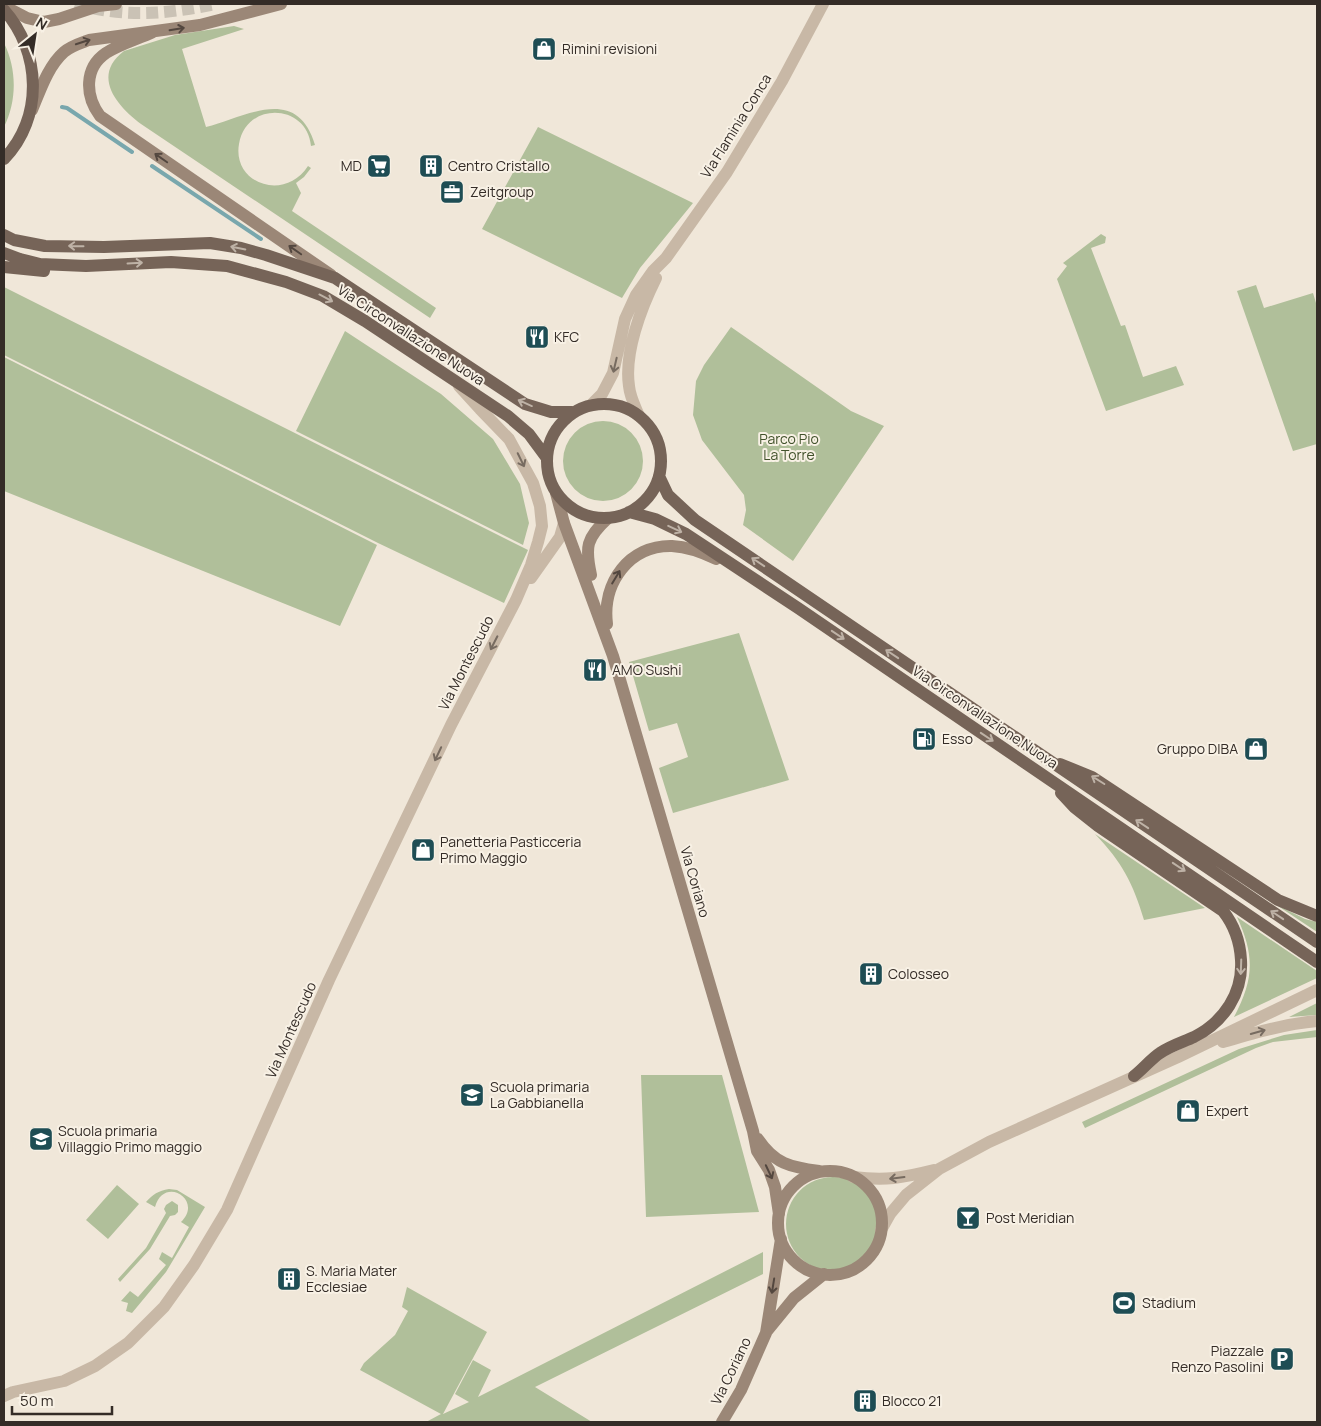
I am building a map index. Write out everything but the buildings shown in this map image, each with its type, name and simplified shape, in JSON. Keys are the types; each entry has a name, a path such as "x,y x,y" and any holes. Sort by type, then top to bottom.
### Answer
{"main road":[{"path":"4,6 27,18 44,22 98,6 116,4"},
{"path":"4,159 18,140 50,71 64,52 75,45 89,40 200,25 281,4"},
{"path":"4,10 20,32 31,63 33,96 27,122"},
{"name":"Via Circonvallazione Nuova","path":"153,32 105,54 92,69 88,87 94,108 100,116 335,278 525,404 551,412 572,412 592,404 605,403 628,409 639,416 647,423 658,443 661,459 659,476 648,498 639,506 629,512 608,518 596,518 573,510 556,493 550,482 546,457 551,436 572,412"},
{"name":"Via Circonvallazione Nuova","path":"4,235 14,240 45,246 104,247 210,244 241,248 335,278"},
{"name":"Via Circonvallazione Nuova","path":"4,253 40,264 86,266 171,262 227,266 286,282 323,296 365,321 508,416 529,434 546,457"},
{"path":"4,267 47,271 86,266"},
{"name":"Via Circonvallazione Nuova","path":"659,476 668,495 695,520 1317,942"},
{"name":"Via Coriano","path":"556,493 564,523 608,641 753,1131 757,1151 769,1170 775,1187 779,1214"},
{"name":"Via Circonvallazione Nuova","path":"629,512 655,519 686,534 757,580 1314,960"},
{"name":"Via Coriano","path":"600,617 588,557 589,540 595,530 608,518"},
{"name":"Via Coriano","path":"608,641 606,598 613,581 629,561 653,549 671,546 703,552 757,580"},
{"path":"1046,759 1075,768 1092,777 1190,840 1278,900 1317,916"},
{"path":"1052,781 1067,801 1083,814 1223,911 1233,926 1240,946 1242,967 1240,982 1225,1013 1196,1036 1160,1053 1134,1076"},
{"name":"Via Coriano","path":"753,1131 766,1151 778,1162 794,1168 824,1172"},
{"path":"824,1172 839,1172 853,1177 866,1186 876,1199 881,1214 881,1230 877,1245 868,1258 857,1267 845,1273 824,1274 810,1271 797,1263 787,1252 780,1239 778,1227 779,1214 784,1198 794,1185 808,1176 824,1172"},
{"name":"Via Coriano","path":"766,1333 780,1239"},
{"name":"Via Coriano","path":"722,1422 741,1390 766,1333 794,1298 824,1274"}],"street":[{"name":"Via Flaminia Conca","path":"592,404 605,390 613,374 625,319 636,295 666,258 728,172 782,81 823,4"},
{"name":"Via Flaminia Conca","path":"639,416 632,400 628,371 633,342 645,300 666,258"},
{"name":"Via Montescudo","path":"7,1393 64,1381 95,1366 128,1343 164,1307 194,1265 227,1210 329,980 451,725 516,600 531,565 538,542 542,526 540,506 533,483 509,439 457,383"},
{"name":"Via Montescudo","path":"516,600 560,537 564,523"},
{"path":"881,1230 890,1214 906,1195 939,1169 989,1142 1317,990"},
{"path":"1178,1056 1262,1030 1317,1021"},
{"path":"853,1177 876,1180 898,1178 939,1169"}],"green space":[{"path":"234,26 244,29 182,49 206,127 268,109 283,110 296,115 307,126 315,145 311,146 307,132 299,121 288,115 264,114 253,120 244,130 239,144 239,158 244,169 252,178 262,183 274,185 287,183 298,177 308,166 311,168 296,183 301,193 292,211 436,308 430,318 141,124 116,100 111,90 109,70 114,61 124,51 175,35"},
{"path":"4,43 11,63 14,85 11,107 4,127"},
{"path":"538,127 693,203 640,268 622,298 482,229"},
{"path":"1101,234 1106,237 1105,243 1091,248 1121,326 1125,325 1143,377 1176,366 1184,385 1106,411 1057,279 1067,266 1063,263"},
{"path":"1256,285 1264,308 1313,293 1317,303 1317,444 1293,451 1237,291"},
{"path":"4,287 528,550 504,603 378,543 4,355"},
{"name":"Parco Pio La Torre","path":"731,327 851,411 884,426 793,561 743,525 746,510 744,495 702,440 693,415 696,381 704,365"},
{"path":"345,331 441,394 493,439 520,484 529,523 523,545 296,431"},
{"path":"4,357 377,545 340,626 4,491"},
{"path":"603,421 618,424 631,433 640,446 643,461 640,476 631,489 618,498 603,501 588,498 575,489 566,476 563,461 566,446 575,433 588,424"},
{"path":"739,633 789,780 673,813 659,768 688,757 677,723 649,731 629,662"},
{"path":"1095,834 1205,908 1144,920 1136,895 1126,874"},
{"path":"1275,904 1305,919 1317,922 1317,932"},
{"path":"1237,917 1317,971 1317,978 1234,1017 1245,991 1250,967 1247,944"},
{"path":"1317,1003 1317,1015 1289,1017"},
{"path":"1317,1030 1317,1037 1273,1042 1256,1048 1085,1128 1082,1122 1239,1049 1284,1035"},
{"path":"641,1075 722,1075 759,1212 646,1217"},
{"path":"833,1177 851,1181 866,1191 876,1206 880,1224 876,1242 866,1257 851,1267 833,1271 815,1267 800,1257 790,1242 786,1224 790,1206 800,1191 815,1181"},
{"path":"117,1185 139,1204 108,1239 86,1220"},
{"path":"169,1189 177,1190 205,1207 166,1272 132,1313 126,1311 128,1303 121,1301 130,1291 138,1297 166,1265 159,1259 162,1252 172,1258 189,1227 181,1222 187,1214 188,1206 180,1194 166,1193 160,1198 155,1207 146,1202 156,1193"},
{"path":"172,1201 178,1205 178,1212 170,1216 150,1249 120,1282 118,1279 146,1248 166,1213 164,1209 166,1205"},
{"path":"763,1252 763,1274 535,1387 592,1422 426,1422 441,1414 360,1370 364,1363 395,1335 408,1311 402,1307 407,1287 487,1332 443,1414 469,1402 455,1394 473,1360 491,1370 478,1397"}],"waterway":[{"path":"62,107 67,108 132,152"},
{"path":"152,166 261,239"}],"tunnel":[{"path":"75,4 129,13 162,12 216,4"}],"place":[{"name":"Rimini revisioni","path":"544,49"},
{"name":"MD","path":"379,166"},
{"name":"Centro Cristallo","path":"431,166"},
{"name":"Zeitgroup","path":"452,192"},
{"name":"KFC","path":"537,337"},
{"name":"AMO Sushi","path":"595,670"},
{"name":"Esso","path":"924,739"},
{"name":"Gruppo DIBA","path":"1256,749"},
{"name":"Panetteria Pasticceria Primo Maggio","path":"423,850"},
{"name":"Colosseo","path":"871,974"},
{"name":"Scuola primaria La Gabbianella","path":"472,1095"},
{"name":"Expert","path":"1188,1111"},
{"name":"Scuola primaria Villaggio Primo maggio","path":"41,1139"},
{"name":"Post Meridian","path":"968,1218"},
{"name":"S. Maria Mater Ecclesiae","path":"289,1279"},
{"name":"Stadium","path":"1124,1303"},
{"name":"Piazzale Renzo Pasolini","path":"1282,1359"},
{"name":"Blocco 21","path":"865,1401"}]}
